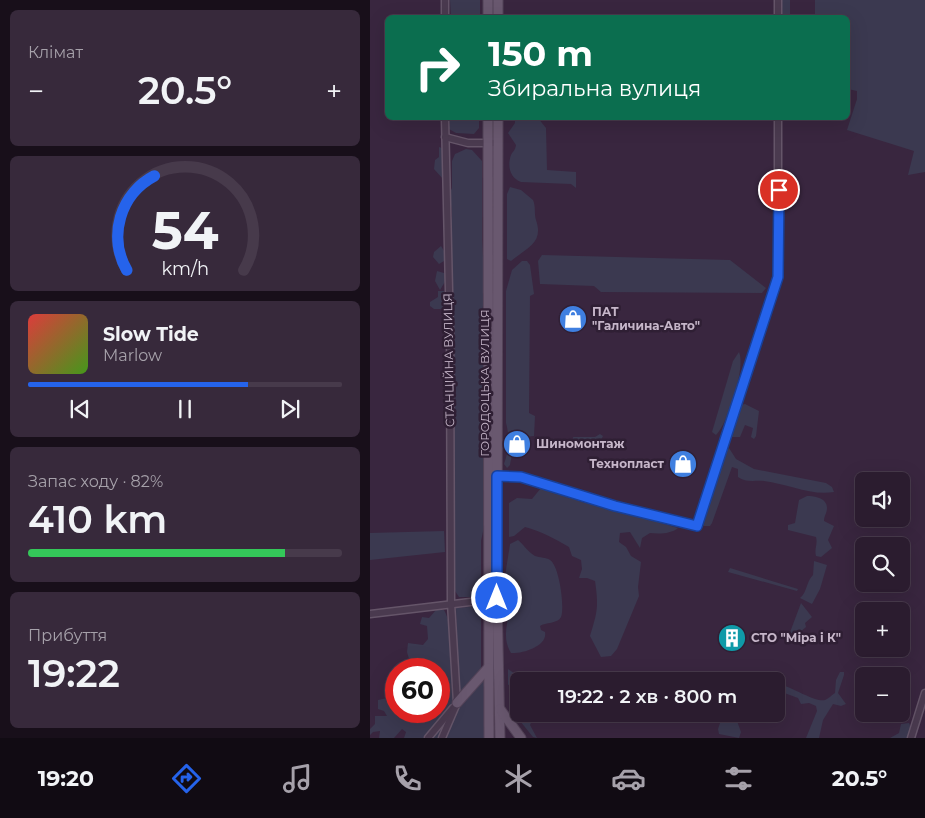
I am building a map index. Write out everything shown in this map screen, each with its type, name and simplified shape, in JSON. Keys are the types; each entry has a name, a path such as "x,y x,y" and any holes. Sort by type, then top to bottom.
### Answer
{"main road":[{"path":"488,0 488,15"},
{"path":"498,0 498,15"},
{"name":"ГОРОДОЦЬКА ВУЛИЦЯ","path":"488,120 487,600 489,738"},
{"name":"ГОРОДОЦЬКА ВУЛИЦЯ","path":"498,120 497,476 500,738"},
{"path":"457,703 488,668"},
{"path":"500,709 521,738"}],"street":[{"path":"445,0 445,15"},
{"path":"778,0 778,15"},
{"name":"СТАНЦІЙНА ВУЛИЦЯ","path":"445,120 450,334 451,603 457,703"},
{"path":"487,476 521,477 615,506 697,526 778,277 778,120"},
{"path":"445,137 468,143 498,143"},
{"path":"370,614 487,600"},
{"path":"911,738 925,692"},
{"path":"428,738 457,703"},
{"path":"442,738 457,703"}],"shaded area":[{"path":"450,0 480,0 480,15 451,15"},
{"path":"782,0 790,0 790,15 782,15"},
{"path":"815,0 925,0 925,172 908,175 914,151 847,130 857,99 857,91 850,89 850,15 815,15"},
{"path":"450,120 479,120 479,128 474,134 456,133 449,129"},
{"path":"515,120 540,120 546,128 547,170 576,172 576,188 571,184 521,182 514,178 510,171 509,163 516,145 508,133"},
{"path":"439,147 442,148 443,179 434,169 435,160 439,157"},
{"path":"466,149 472,150 482,161 482,239 485,293 482,312 486,345 483,367 484,527 481,541 481,593 475,597 459,597 455,591 452,487 452,242 448,234 452,216 450,192 452,188 452,161 455,154"},
{"path":"510,187 521,190 533,200 538,228 536,240 511,261 507,259 507,194"},
{"path":"441,246 446,254 444,261 439,264 433,257 434,252"},
{"path":"542,255 730,260 766,288 762,293 601,292 594,286 540,284 538,261"},
{"path":"522,261 527,261 530,265 534,294 530,296 529,413 535,416 534,436 520,441 507,468 504,464 508,449 506,423 506,291 512,270"},
{"path":"437,271 444,273 446,280 440,290 435,281"},
{"path":"438,291 444,291 446,304 444,309 434,309 430,306 430,302 438,297"},
{"path":"739,352 741,359 740,370 735,395 726,419 716,435 712,432 733,361"},
{"path":"745,404 759,411 756,436 754,439 751,437 753,428 745,425 740,437 729,437 740,405"},
{"path":"600,434 603,436 600,442 574,444 573,437 595,437"},
{"path":"729,448 736,459 754,469 826,483 832,487 834,492 817,492 773,482 744,480 738,477 738,469 732,467 712,523 710,526 704,526 701,523 712,484 719,464"},
{"path":"541,488 582,502 615,509 678,528 668,532 650,533 642,538 640,548 630,532 620,533 619,542 626,547 631,556 641,562 638,587 639,596 617,649 611,656 601,657 590,636 597,610 595,581 579,578 582,569 581,560 572,556 569,547 525,527 514,536 509,537 509,503 517,498 532,499"},
{"path":"807,496 817,497 825,502 827,508 824,521 834,526 828,540 832,548 821,557 816,556 816,537 788,530 788,525 795,523 799,500"},
{"path":"444,531 445,552 370,560 370,533"},
{"path":"518,540 537,557 548,559 553,563 560,587 562,612 561,617 557,621 540,626 541,630 545,632 545,637 538,645 521,652 511,653 506,641 509,605 505,581 510,544"},
{"path":"814,561 827,565 820,589 812,604 800,598 813,575"},
{"path":"730,568 798,589 797,591 728,572"},
{"path":"801,603 812,617 805,623 806,627 792,639 789,635"},
{"path":"481,606 481,672 458,696 456,608"},
{"path":"436,610 444,610 450,627 454,651 455,694 450,714 450,658 409,658 407,652 408,643 423,645 428,639 427,626 420,624 422,617 429,618"},
{"path":"508,669 512,672 510,672 510,684 508,685"},
{"path":"840,672 844,672 838,693 846,704 841,706 833,704 823,720 819,738 806,738 817,711 816,706 809,703 801,704 798,698 785,693 785,686 815,699 825,700 835,693 836,680"},
{"path":"486,675 485,738 446,738 458,707"},
{"path":"385,698 385,713 378,709 378,700"},
{"path":"375,716 385,716 385,723 446,723 440,738 432,738 440,727 431,738 404,738 406,732 402,729 394,738 379,738 380,731 373,732 370,735 370,729 375,724"},
{"path":"521,722 531,722 530,725 537,738 533,737"},
{"path":"720,722 737,722 741,732 739,738 719,734 718,729"},
{"path":"909,723 911,728 908,738 890,738 899,733 901,724"}],"place":[{"name":"ПАТ \"Галичина-Авто\"","path":"573,319"},
{"name":"Шиномонтаж","path":"517,444"},
{"name":"Технопласт","path":"683,464"},
{"name":"СТО \"Міра і К\"","path":"732,638"}],"route":[{"path":"497,598 497,476 521,477 615,506 697,526 778,277 779,190"}]}
